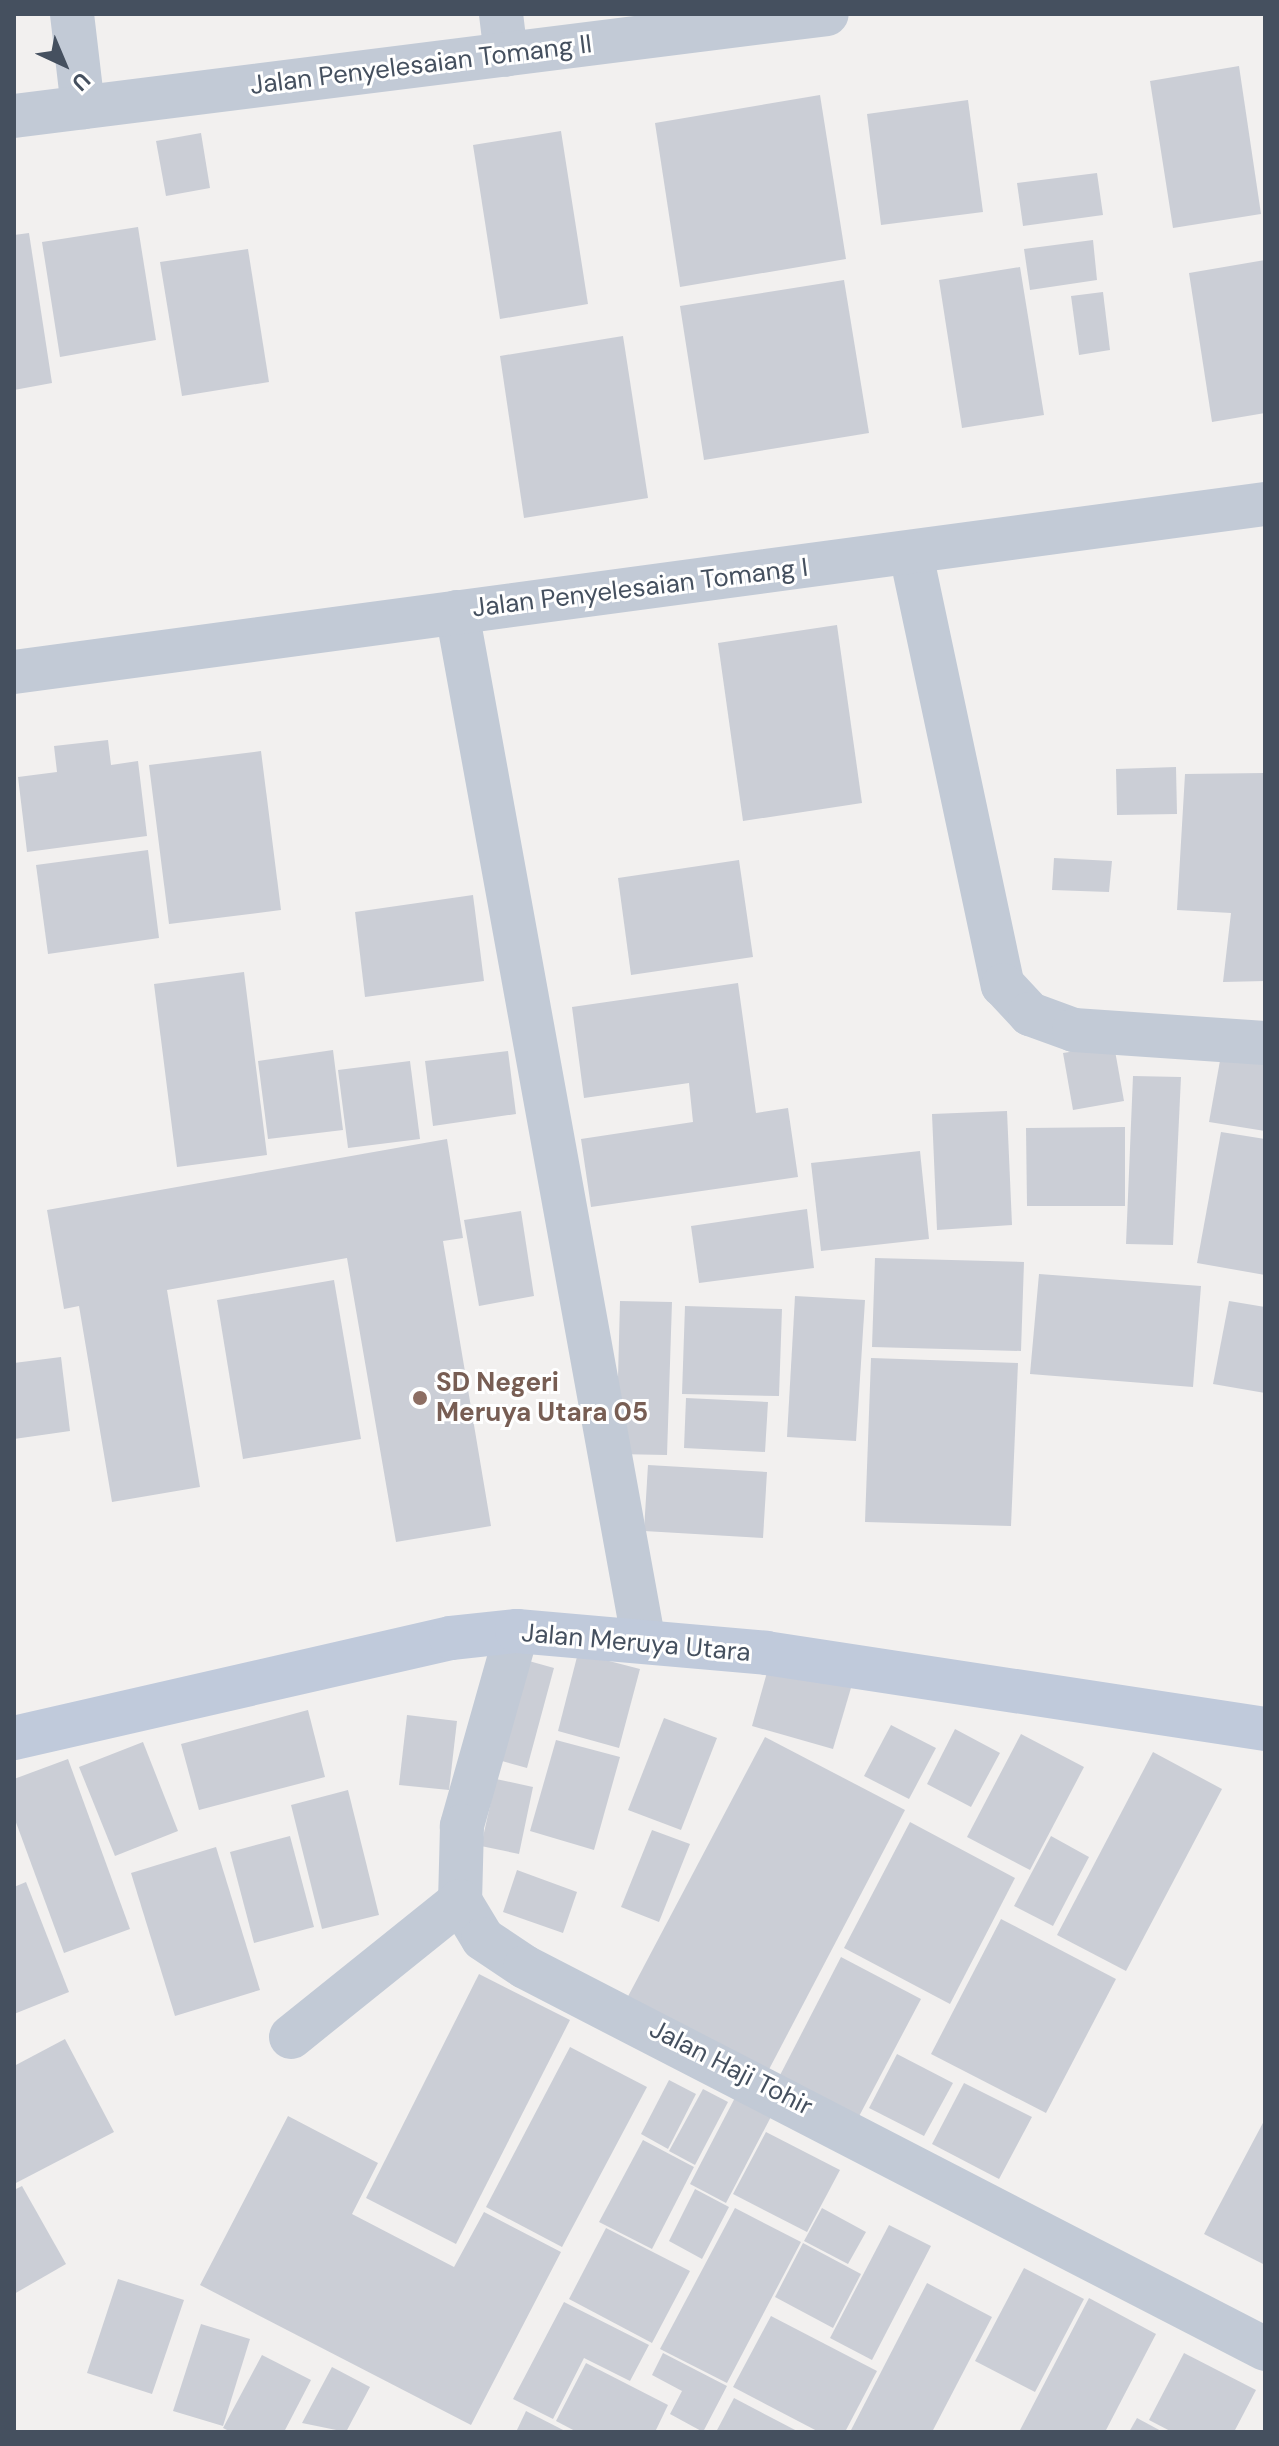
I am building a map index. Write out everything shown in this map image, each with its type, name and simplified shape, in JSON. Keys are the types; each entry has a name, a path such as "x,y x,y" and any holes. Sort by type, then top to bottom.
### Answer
{"main road":[{"name":"Jalan Meruya Utara","path":"14,1738 451,1638 517,1631 643,1638 1265,1729"}],"street":[{"path":"72,14 83,107"},
{"name":"Jalan Penyelesaian Tomang II","path":"14,116 83,107 503,34 827,14"},
{"name":"Jalan Penyelesaian Tomang I","path":"14,672 911,554 1265,504"},
{"path":"911,554 1003,985 1030,1014 1074,1030 1265,1043"},
{"path":"457,612 643,1638"},
{"path":"291,2037 460,1901 462,1826 517,1631"},
{"name":"Jalan Haji Tohir","path":"460,1901 483,1939 525,1967 1265,2349"}],"building":[{"path":"1239,66 1261,214 1173,228 1150,81"},
{"path":"820,95 846,259 680,287 655,123"},
{"path":"968,100 983,212 881,225 867,114"},
{"path":"561,131 588,304 500,319 473,145"},
{"path":"201,133 210,188 166,196 156,141"},
{"path":"1097,173 1103,215 1023,226 1017,183"},
{"path":"138,227 156,340 60,357 42,242"},
{"path":"29,233 52,383 14,390 14,235"},
{"path":"1093,240 1097,280 1030,290 1024,249"},
{"path":"248,249 269,382 182,396 160,262"},
{"path":"1265,260 1265,413 1212,422 1189,273"},
{"path":"1020,267 1044,415 962,428 939,280"},
{"path":"844,280 869,433 704,460 680,306"},
{"path":"1103,292 1110,350 1079,355 1071,296"},
{"path":"623,336 648,498 524,518 500,356"},
{"path":"837,625 862,803 743,821 718,643"},
{"path":"108,740 111,765 138,761 147,836 27,852 18,777 57,772 54,746"},
{"path":"261,751 281,910 169,924 149,765"},
{"path":"1176,767 1177,814 1117,815 1116,769"},
{"path":"1265,773 1265,981 1223,982 1231,913 1177,910 1185,774"},
{"path":"148,850 159,938 48,954 36,865"},
{"path":"1054,858 1112,861 1109,892 1052,890"},
{"path":"739,860 753,957 631,975 618,878"},
{"path":"473,895 484,981 365,997 355,912"},
{"path":"244,972 267,1155 177,1167 154,984"},
{"path":"738,983 756,1113 788,1108 798,1177 591,1207 581,1139 693,1122 689,1083 584,1098 572,1007"},
{"path":"1114,1045 1124,1101 1073,1110 1063,1053"},
{"path":"333,1050 343,1130 268,1139 258,1061"},
{"path":"508,1051 516,1114 433,1126 425,1061"},
{"path":"1221,1055 1265,1063 1265,1131 1209,1122"},
{"path":"410,1061 420,1139 348,1148 338,1070"},
{"path":"1133,1076 1181,1077 1173,1245 1126,1244"},
{"path":"1007,1111 1012,1225 937,1230 932,1114"},
{"path":"1125,1127 1125,1206 1027,1206 1026,1128"},
{"path":"1221,1132 1265,1139 1265,1275 1197,1263"},
{"name":"SD Negeri Meruya Utara 05","path":"447,1139 463,1238 443,1241 491,1526 396,1542 347,1258 167,1290 200,1487 112,1502 79,1306 64,1309 47,1210"},
{"path":"920,1151 929,1239 821,1251 811,1163"},
{"path":"807,1209 814,1268 699,1283 691,1226"},
{"path":"521,1211 534,1296 479,1306 464,1220"},
{"path":"875,1258 1024,1262 1021,1351 872,1347"},
{"path":"1039,1274 1201,1286 1193,1387 1030,1374"},
{"path":"334,1280 361,1439 243,1459 217,1300"},
{"path":"795,1296 865,1300 856,1441 787,1437"},
{"path":"620,1301 672,1302 667,1455 616,1454"},
{"path":"1229,1301 1265,1307 1265,1393 1213,1384"},
{"path":"685,1306 782,1309 779,1396 682,1394"},
{"path":"61,1357 70,1431 14,1439 14,1363"},
{"path":"871,1358 1018,1363 1011,1526 865,1522"},
{"path":"686,1398 768,1402 765,1452 684,1448"},
{"path":"648,1465 767,1472 763,1538 644,1531"},
{"path":"578,1653 640,1669 619,1748 558,1731"},
{"path":"511,1656 554,1668 527,1768 484,1756"},
{"path":"771,1658 853,1681 833,1749 752,1726"},
{"path":"308,1710 325,1777 199,1810 181,1744"},
{"path":"407,1715 457,1721 449,1790 399,1785"},
{"path":"664,1718 717,1738 681,1830 628,1810"},
{"path":"891,1725 936,1748 909,1799 864,1776"},
{"path":"955,1729 1000,1753 971,1807 927,1784"},
{"path":"1021,1734 1084,1767 1030,1870 967,1837"},
{"path":"765,1737 905,1810 765,2077 624,2004"},
{"path":"556,1740 620,1757 594,1850 530,1831"},
{"path":"143,1742 178,1831 115,1856 79,1767"},
{"path":"1153,1752 1222,1789 1126,1971 1057,1935"},
{"path":"68,1759 130,1929 64,1953 14,1817 14,1779"},
{"path":"496,1779 533,1787 519,1854 481,1846"},
{"path":"348,1790 379,1915 322,1929 291,1805"},
{"path":"910,1822 1015,1878 950,2004 844,1948"},
{"path":"652,1830 690,1844 659,1922 621,1907"},
{"path":"290,1836 314,1927 254,1943 230,1852"},
{"path":"1051,1836 1089,1857 1053,1926 1014,1906"},
{"path":"216,1847 260,1990 175,2016 131,1873"},
{"path":"517,1870 577,1892 563,1933 503,1912"},
{"path":"26,1882 69,1992 14,2014 14,1887"},
{"path":"1001,1919 1116,1979 1046,2113 931,2054"},
{"path":"841,1957 921,1999 856,2122 777,2081"},
{"path":"479,1974 570,2020 456,2244 366,2198"},
{"path":"65,2039 114,2132 14,2184 14,2066"},
{"path":"570,2047 647,2087 562,2247 486,2207"},
{"path":"897,2054 953,2083 924,2136 869,2108"},
{"path":"669,2080 696,2094 668,2149 641,2134"},
{"path":"964,2083 1032,2117 999,2179 932,2144"},
{"path":"703,2089 728,2102 695,2165 669,2151"},
{"path":"739,2090 775,2109 726,2203 690,2184"},
{"path":"288,2116 378,2163 352,2214 454,2267 484,2212 561,2252 471,2425 200,2285"},
{"path":"1265,2119 1265,2265 1204,2234"},
{"path":"766,2132 840,2170 807,2232 733,2194"},
{"path":"643,2140 694,2167 652,2249 599,2222"},
{"path":"22,2186 66,2264 14,2294 14,2190"},
{"path":"695,2189 729,2207 702,2259 669,2241"},
{"path":"735,2208 801,2242 727,2383 660,2349"},
{"path":"822,2208 866,2232 848,2264 804,2241"},
{"path":"889,2225 931,2246 872,2360 830,2338"},
{"path":"606,2228 690,2271 652,2343 569,2299"},
{"path":"803,2243 861,2274 833,2328 775,2297"},
{"path":"1024,2268 1084,2299 1035,2392 975,2361"},
{"path":"118,2279 184,2300 152,2394 87,2373"},
{"path":"927,2283 992,2317 932,2432 850,2432"},
{"path":"1089,2298 1156,2334 1105,2432 1019,2432"},
{"path":"564,2302 649,2345 630,2381 584,2358 553,2419 513,2399"},
{"path":"771,2316 877,2371 845,2432 819,2432 733,2387"},
{"path":"201,2324 250,2339 223,2426 173,2411"},
{"path":"663,2353 727,2386 703,2432 670,2414 682,2391 652,2375"},
{"path":"1184,2353 1256,2390 1234,2432 1172,2432 1149,2420"},
{"path":"262,2355 311,2380 284,2432 231,2432 223,2428"},
{"path":"586,2363 668,2405 655,2432 577,2432 556,2421"},
{"path":"332,2367 370,2387 346,2432 302,2423"},
{"path":"734,2398 799,2432 716,2432"},
{"path":"526,2411 567,2432 516,2432"},
{"path":"1137,2418 1163,2432 1129,2432"}],"place":[{"name":"SD Negeri Meruya Utara 05","path":"420,1398"}]}
